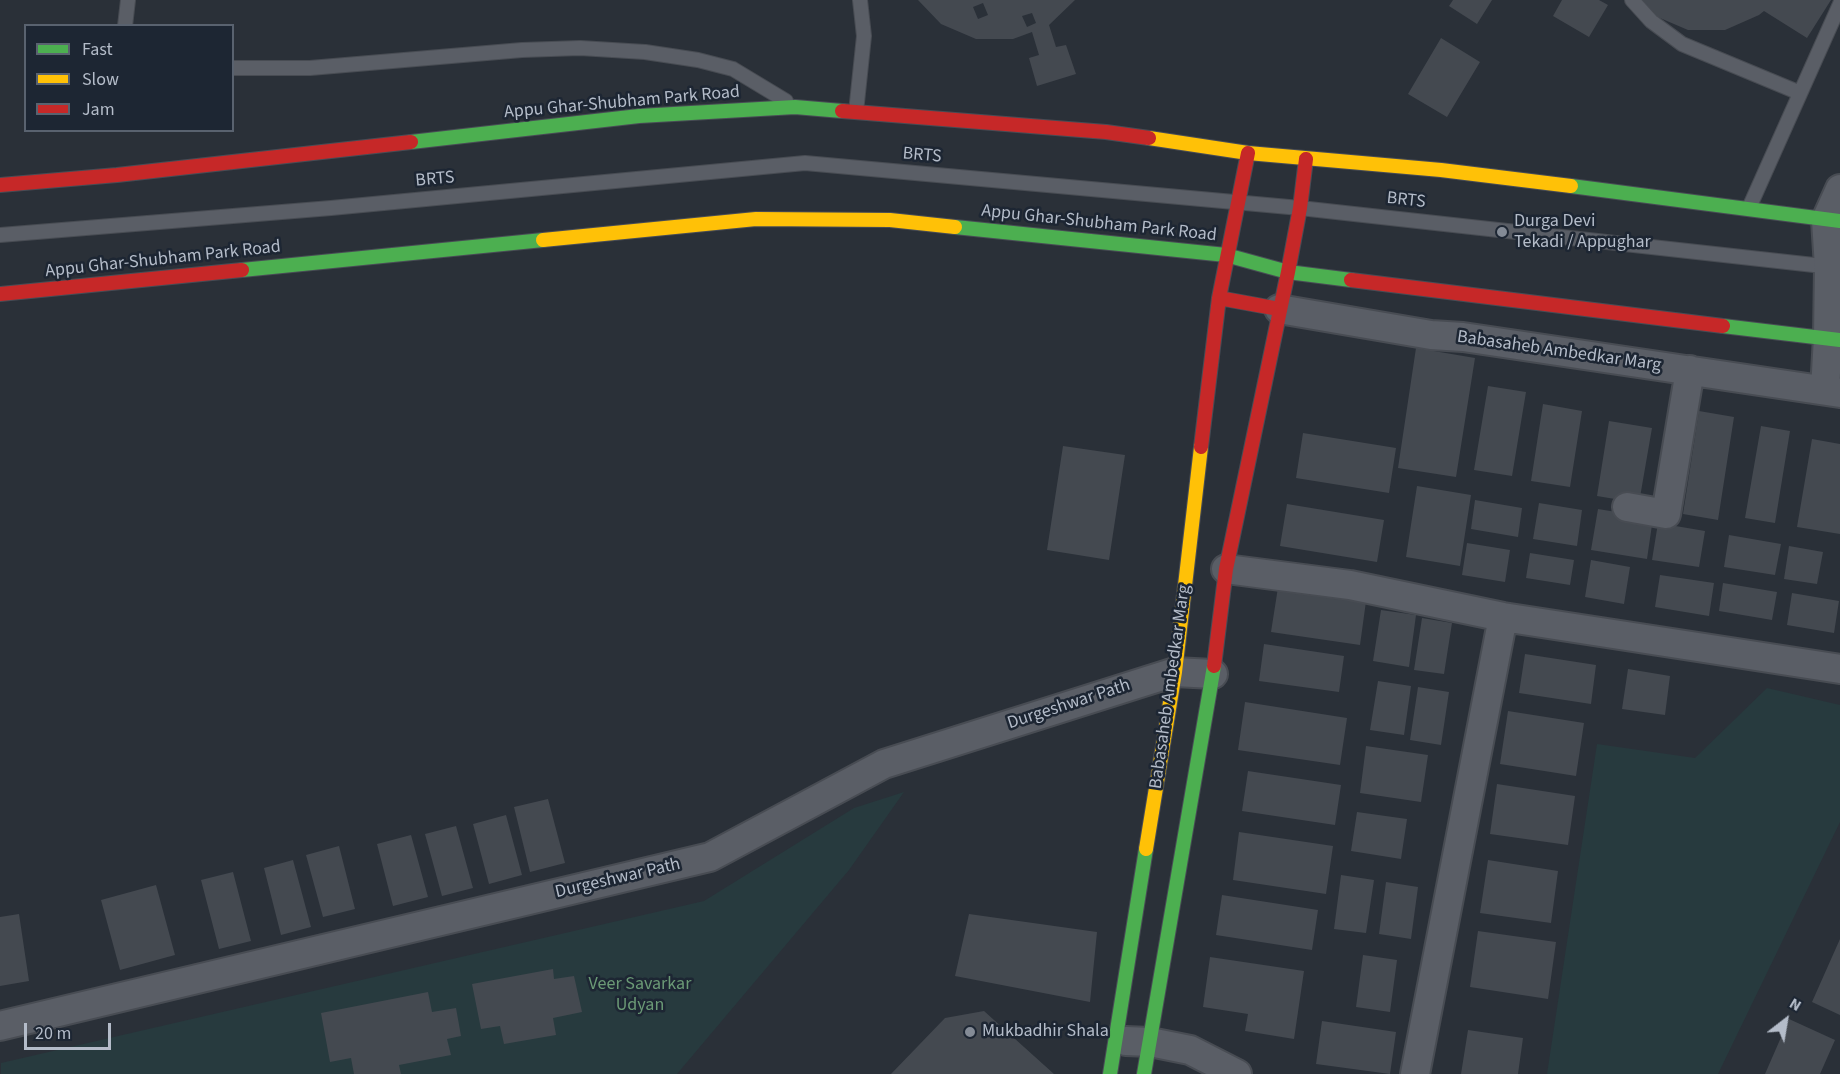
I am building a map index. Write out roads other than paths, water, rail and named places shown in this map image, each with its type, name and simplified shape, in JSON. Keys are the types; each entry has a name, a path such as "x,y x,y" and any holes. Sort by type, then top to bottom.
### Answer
{"main road":[{"name":"Appu Ghar-Shubham Park Road","path":"0,185 117,175 639,116 795,107 1106,132 1248,153"},
{"path":"1248,153 1441,170 1749,208 1833,221"},
{"name":"Babasaheb Ambedkar Marg","path":"1110,1074 1175,672 1219,298 1248,153"},
{"name":"Babasaheb Ambedkar Marg","path":"1144,1074 1213,674 1226,569 1288,272 1306,159"},
{"name":"Appu Ghar-Shubham Park Road","path":"0,294 756,219 890,220 1226,255"},
{"path":"1226,255 1288,272 1834,338"},
{"name":"Babasaheb Ambedkar Marg","path":"1219,298 1279,309"}],"street":[{"path":"1832,391 1835,268 1833,221 1840,189"},
{"name":"Babasaheb Ambedkar Marg","path":"1279,309 1431,334 1832,391"},
{"path":"1627,507 1666,514 1690,370"},
{"path":"1226,569 1350,585 1503,616 1840,669"},
{"path":"1415,1074 1503,616"},
{"name":"Durgeshwar Path","path":"0,1026 710,857 884,764 1175,672 1213,674"},
{"path":"1115,1041 1150,1042 1190,1050 1237,1074"}],"lane":[{"path":"125,24 128,0"},
{"path":"856,112 864,36 860,0"},
{"path":"1632,0 1651,21 1682,44 1800,93"},
{"path":"1749,208 1840,4"},
{"path":"234,68 310,68 522,50 580,48 645,52 698,60 733,69 795,107"},
{"name":"BRTS","path":"0,235 331,208 805,163 1300,208 1835,268"}],"place":[{"name":"Durga Devi Tekadi / Appughar","path":"1502,232"},
{"name":"Mukbadhir Shala","path":"970,1032"}],"park label":[{"name":"Veer Savarkar Udyan","path":"640,995"}]}
